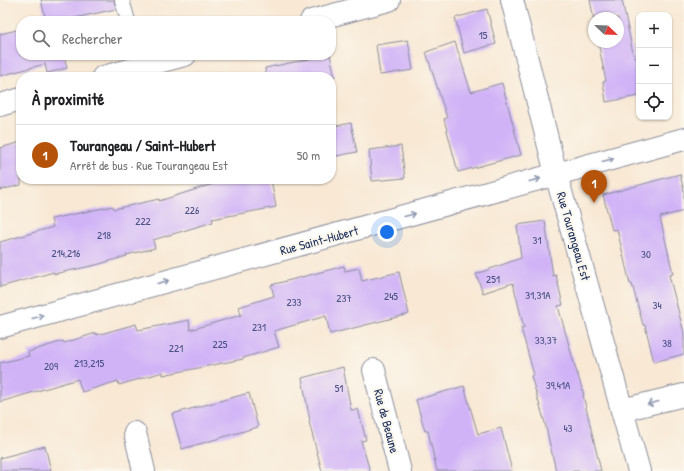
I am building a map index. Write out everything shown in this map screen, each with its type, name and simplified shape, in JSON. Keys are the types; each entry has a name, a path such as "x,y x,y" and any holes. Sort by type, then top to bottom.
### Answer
{"street":[{"path":"330,16 389,0"},
{"name":"Rue Tourangeau Est","path":"512,0 556,174 639,471"},
{"path":"114,72 139,61"},
{"path":"0,105 16,100"},
{"name":"Rue Saint-Hubert","path":"0,327 684,139"},
{"name":"Rue de Beaune","path":"374,370 400,471"},
{"path":"622,410 684,395"},
{"path":"135,432 144,471"}],"lane":[{"path":"122,0 127,16"}],"building":[{"path":"41,0 114,0 116,9 84,16 45,16"},
{"path":"590,0 622,0 634,58 636,58 636,97 606,102 603,82 606,81 599,48 624,48 624,12 592,12"},
{"path":"487,9 496,44 464,53 455,18"},
{"path":"16,30 16,60 65,60 67,68 47,72 45,64 0,76 0,34"},
{"path":"408,40 413,70 380,75 376,45"},
{"path":"455,42 471,92 502,83 521,155 458,172 444,119 447,118 426,52"},
{"path":"304,60 331,60 334,72 265,72 265,68"},
{"path":"351,123 357,152 336,156 336,126"},
{"path":"16,143 16,184 21,185 0,190 0,148"},
{"path":"401,146 405,178 372,181 369,150"},
{"path":"680,174 684,191 684,211 660,217 673,274 669,275 684,333 684,354 654,362 645,325 643,325 632,284 630,284 617,229 612,230 603,195"},
{"path":"213,184 272,184 276,207 212,219 213,222 153,240 155,248 126,255 127,256 96,265 54,274 54,272 0,287 0,242 53,227 51,219 113,206 114,209 159,199 159,201"},
{"path":"545,221 553,276 556,275 563,305 558,306 584,395 601,471 556,471 545,423 531,376 534,375 521,328 524,328 513,283 483,293 476,274 521,258 517,225"},
{"path":"344,266 345,271 359,268 362,281 399,272 409,314 330,334 326,316 274,331 279,347 243,359 163,375 163,372 119,385 118,381 82,392 78,379 0,402 0,363 29,356 28,352 63,341 64,343 96,333 97,335 136,324 138,330 189,320 190,330 241,315 239,307 274,296 271,285"},
{"path":"343,367 351,410 358,409 366,440 361,441 370,471 322,471 309,422 302,378"},
{"path":"464,386 478,434 501,428 512,471 437,471 428,431 425,431 416,400"},
{"path":"249,393 258,427 182,449 172,414"},
{"path":"45,446 51,471 0,471 0,458"}],"place":[{"name":"Tourangeau / Saint-Hubert","path":"594,203"}]}
